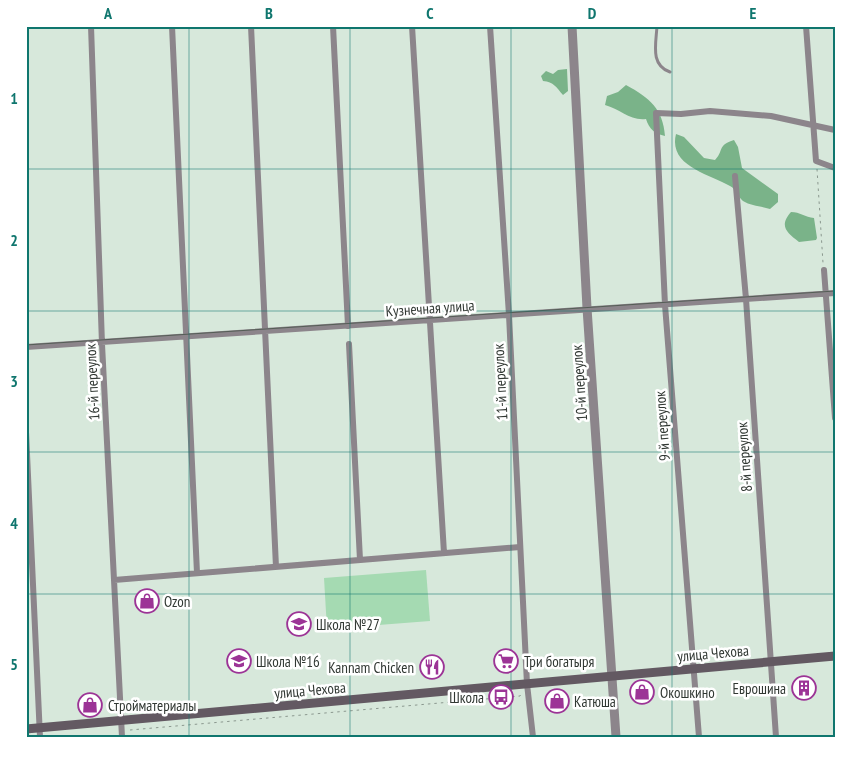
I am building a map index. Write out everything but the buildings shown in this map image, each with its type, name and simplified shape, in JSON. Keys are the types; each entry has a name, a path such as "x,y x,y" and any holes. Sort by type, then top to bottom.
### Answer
{"main road":[{"name":"улица Чехова","path":"26,729 40,732 121,721 835,656"}],"street":[{"name":"16-й переулок","path":"91,26 102,342 122,737"},
{"path":"172,26 198,573"},
{"path":"251,26 276,567"},
{"path":"334,26 348,326"},
{"path":"412,26 444,553"},
{"name":"11-й переулок","path":"490,26 509,315 527,684 533,737"},
{"name":"10-й переулок","path":"572,26 588,310 616,737"},
{"path":"806,26 816,161 835,168"},
{"name":"9-й переулок","path":"699,737 665,305 656,113 681,114 710,111 771,116 814,126"},
{"path":"814,126 835,130"},
{"name":"8-й переулок","path":"735,176 746,300 776,737"},
{"path":"824,270 835,418"},
{"name":"Кузнечная улица","path":"26,347 835,293"},
{"path":"349,344 360,560"},
{"path":"26,432 40,732"},
{"path":"114,580 520,547"}],"lane":[{"path":"658,26 655,56 663,70 670,72"}],"path":[{"path":"816,161 824,270"},
{"path":"121,721 129,730 520,696 527,684"}],"green space":[{"path":"567,69 568,91 563,95 552,84 543,81 541,76 546,71 553,74 558,70"},
{"path":"626,85 654,105 661,118 665,136 653,130 646,119 630,117 605,105 607,96 618,92"},
{"path":"676,134 684,137 704,158 715,160 723,146 734,140 738,147 742,168 778,194 778,202 770,209 746,203 732,187 692,168 678,154 675,145"},
{"path":"791,212 814,218 816,240 799,242 788,232 785,221"},
{"path":"426,570 430,621 327,629 324,578"}],"tram line":[{"path":"26,345 835,291"}],"place":[{"name":"Ozon","path":"147,601"},
{"name":"Школа №27","path":"299,624"},
{"name":"Школа №16","path":"239,661"},
{"name":"Три богатыря","path":"506,661"},
{"name":"Kannam Chicken","path":"432,667"},
{"name":"Еврошина","path":"804,688"},
{"name":"Окошкино","path":"642,692"},
{"name":"Школа","path":"501,697"},
{"name":"Катюша","path":"557,701"},
{"name":"Стройматериалы","path":"90,705"}]}
